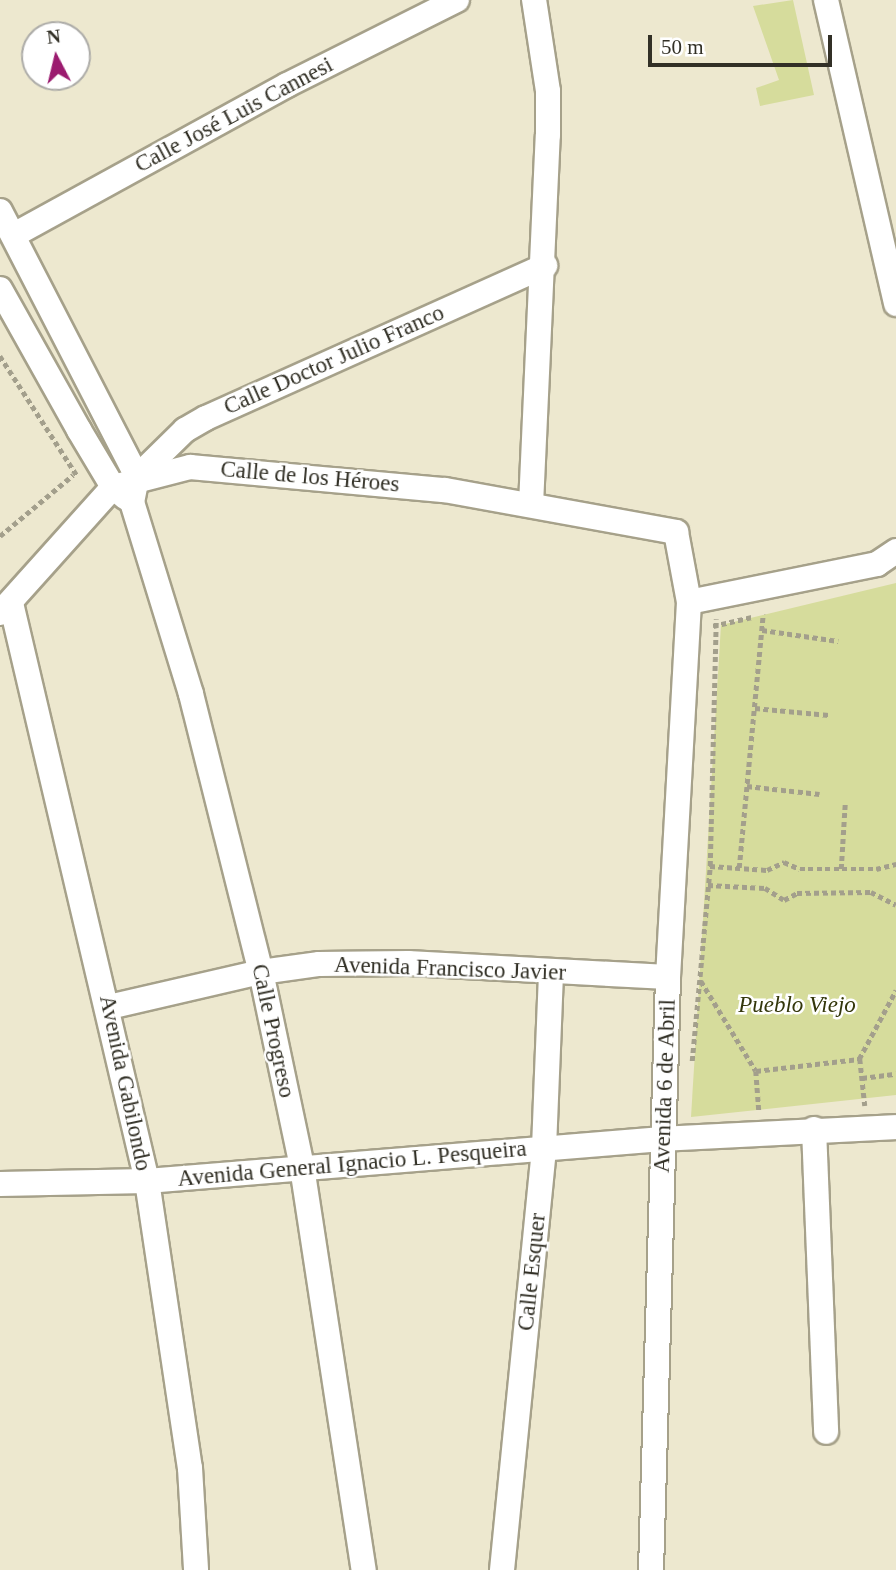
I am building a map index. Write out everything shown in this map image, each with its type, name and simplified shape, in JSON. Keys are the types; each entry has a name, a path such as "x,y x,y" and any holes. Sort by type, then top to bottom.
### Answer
{"street":[{"name":"Calle José Luis Cannesi","path":"14,235 287,85 457,0"},
{"path":"531,505 545,266 548,91 534,0"},
{"path":"826,0 896,304"},
{"path":"0,211 137,477"},
{"name":"Calle Doctor Julio Franco","path":"137,477 185,430 206,418 327,360 545,266"},
{"path":"0,289 123,495 5,608"},
{"name":"Calle de los Héroes","path":"137,477 190,467 375,482 531,505 676,532"},
{"name":"Calle Progreso","path":"137,477 123,495 191,694 261,972 302,1167 364,1570"},
{"name":"Avenida 6 de Abril","path":"651,1570 668,977 689,602 676,532"},
{"path":"689,602 877,564 896,551"},
{"name":"Avenida Gabilondo","path":"5,608 109,1007 146,1181 190,1468 196,1570"},
{"name":"Avenida Francisco Javier","path":"109,1007 261,972 366,962 668,977"},
{"name":"Calle Esquer","path":"502,1570 544,1148 551,973"},
{"name":"Avenida General Ignacio L. Pesqueira","path":"0,1184 146,1181 662,1139 814,1129 896,1127"},
{"path":"814,1129 826,1432"}],"path":[{"path":"0,356 73,475 0,537"},
{"path":"740,868 764,614"},
{"path":"691,1072 710,866 716,625"},
{"path":"762,630 838,641"},
{"path":"755,708 829,715"},
{"path":"747,786 820,794"},
{"path":"841,869 845,803"},
{"path":"710,866 767,870 784,862 800,869 841,869 896,864"},
{"path":"708,885 765,888 784,900 797,893 871,892 896,905"},
{"path":"700,980 756,1071 761,1133"},
{"path":"868,1128 859,1059 896,990"},
{"path":"756,1071 859,1059"},
{"path":"862,1078 896,1074"}],"green space":[{"path":"793,0 814,95 760,106 756,88 779,80 753,6"},
{"name":"Pueblo Viejo","path":"896,583 896,1095 691,1117 721,625"}]}
